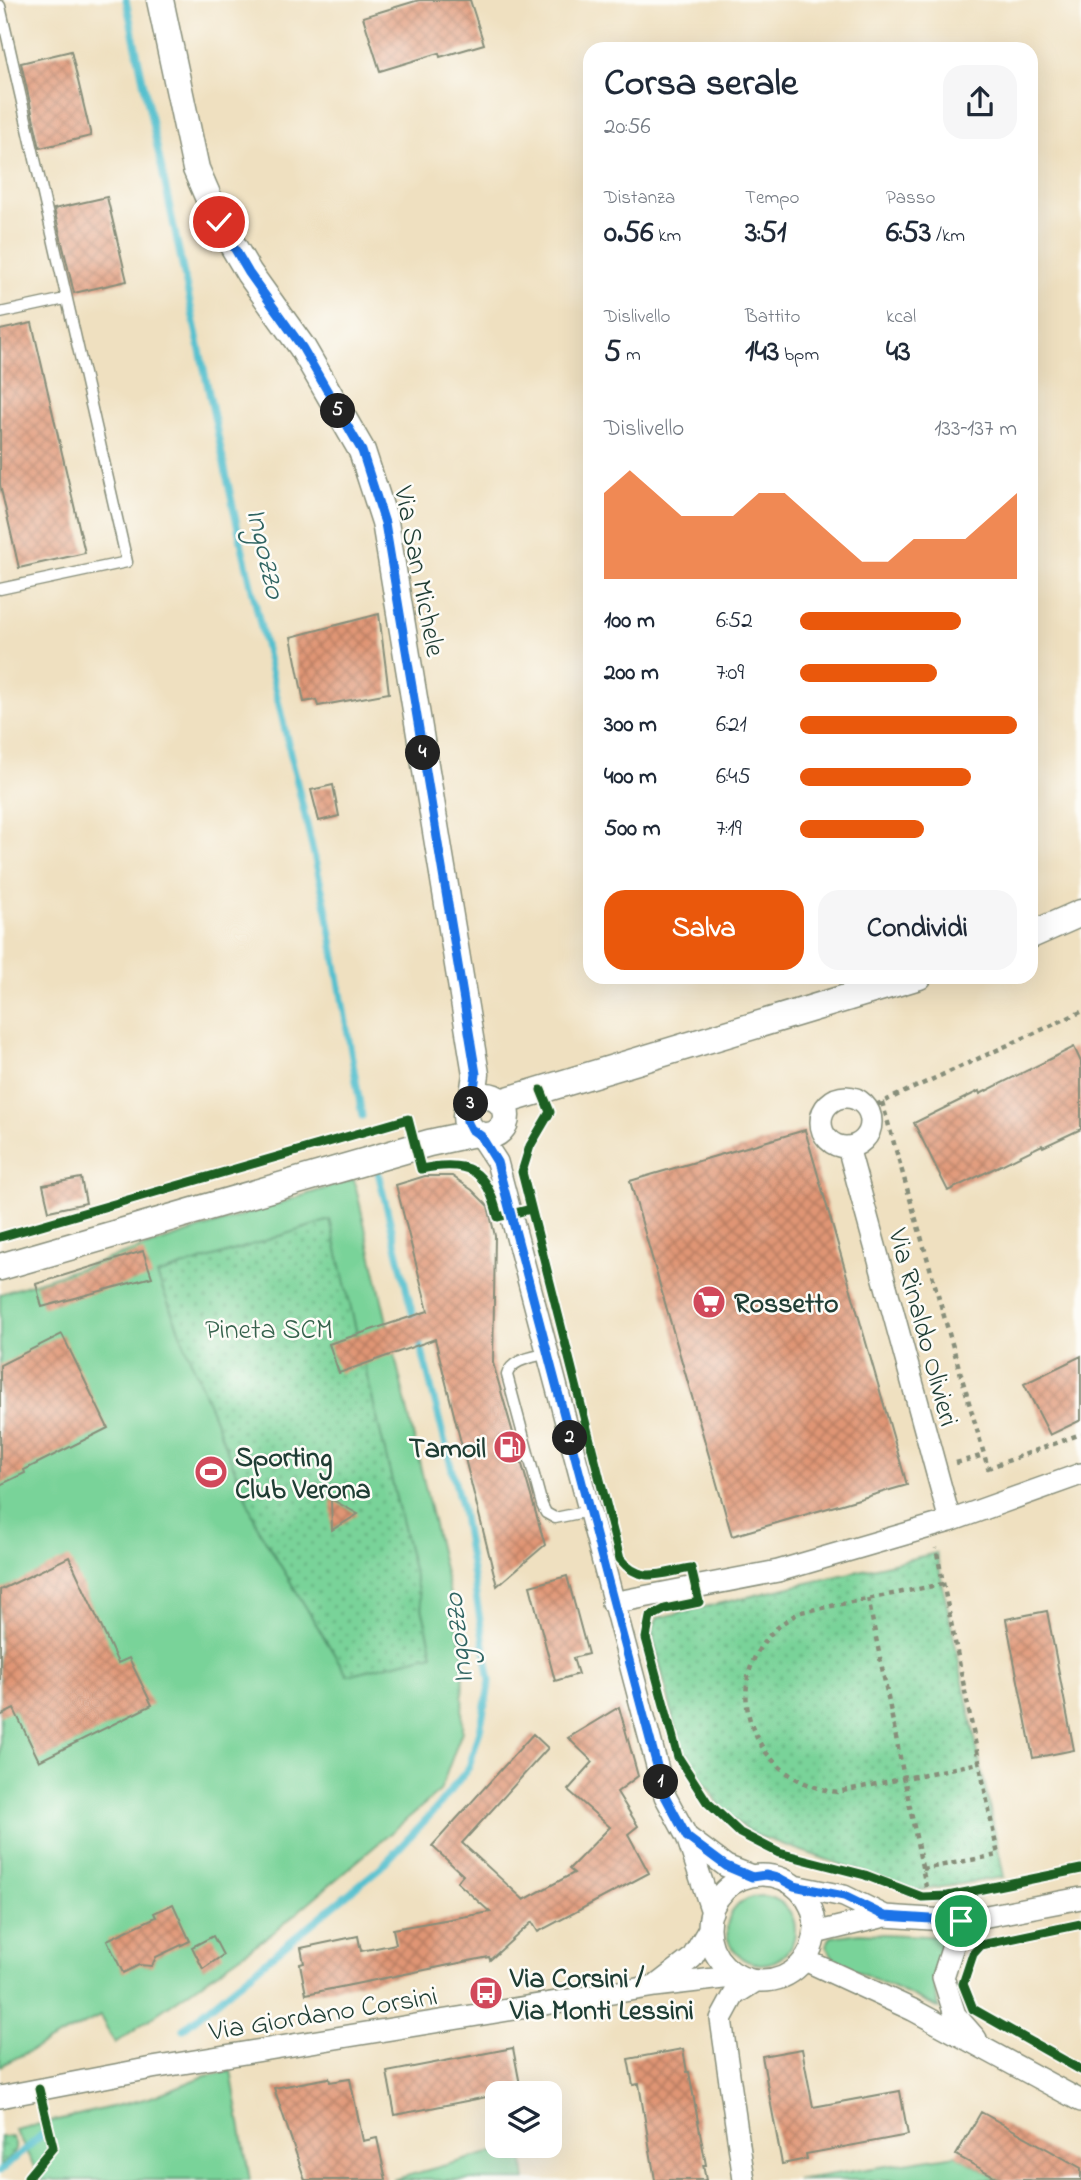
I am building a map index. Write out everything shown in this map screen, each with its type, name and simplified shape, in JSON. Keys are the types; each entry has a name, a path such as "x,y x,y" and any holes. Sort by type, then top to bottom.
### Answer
{"street":[{"name":"Via San Michele","path":"160,0 196,169 219,222 249,273 302,347 362,451 385,523 485,1112"},
{"path":"1038,932 1081,914"},
{"path":"0,1267 429,1143 485,1112 541,1090 892,984"},
{"path":"853,1098 874,1105 868,1133 856,1145 839,1146 827,1138 821,1125 824,1110 836,1100 853,1098"},
{"path":"485,1112 612,1603 665,1796 687,1837 710,1921 713,1949 731,1971 748,1978 780,1978 805,1960 815,1933 814,1920 804,1895 794,1886"},
{"name":"Via Rinaldo Olivieri","path":"848,1147 935,1469 940,1524"},
{"path":"612,1603 778,1571 940,1524 1081,1474"},
{"path":"687,1837 726,1866 752,1877"},
{"path":"710,1921 718,1900 727,1889 738,1881 752,1877 774,1877 794,1886 844,1896 885,1916"},
{"path":"815,1933 885,1916 961,1921 1081,1898"},
{"name":"Via Giordano Corsini","path":"655,1986 692,1958 710,1921"},
{"path":"961,1921 943,1977 955,2015 986,2050"},
{"path":"805,1960 913,2010 1081,2101"},
{"path":"744,2180 721,2019 734,1995 748,1978"},
{"name":"Via Giordano Corsini","path":"0,2096 152,2068 655,1986 748,1978"}],"lane":[{"path":"0,6 5,54 127,562 0,589"},
{"path":"0,313 65,299"},
{"path":"548,1353 515,1363 507,1375 546,1513 555,1518 589,1511"}],"path":[{"path":"1081,1012 874,1105 988,1468 1081,1434"},
{"path":"935,1469 984,1455"},
{"path":"922,1869 998,1855 943,1584 940,1524"},
{"path":"943,1584 801,1612 787,1618 762,1645 749,1671 746,1691 748,1714 754,1735 785,1774 808,1785 837,1792 979,1763"},
{"path":"868,1598 929,1896"}],"green space":[{"name":"Sporting Club Verona","path":"354,1179 463,1651 462,1731 440,1791 274,1932 115,2043 100,2016 0,2066 0,1294"},
{"name":"Pineta SCM","path":"330,1220 433,1654 347,1675 259,1530 157,1275"},
{"path":"936,1553 1004,1877 917,1891 753,1834 726,1814 681,1748 652,1633 657,1618"},
{"path":"761,1896 774,1899 785,1906 792,1917 795,1930 792,1943 785,1954 774,1961 761,1964 748,1961 737,1954 730,1943 727,1930 730,1917 737,1906 748,1899"},
{"path":"859,1933 949,1937 936,1963 934,1981 940,2009 835,1961 826,1945 831,1937"},
{"path":"231,2071 250,2180 41,2180 15,2130 149,2098 205,2076"},
{"path":"0,2137 12,2137 15,2150 0,2167"},
{"path":"485,2154 485,2158 522,2158 526,2180 392,2180"},
{"path":"956,2155 1001,2180 796,2180"}],"building":[{"path":"419,0 470,0 484,44 440,57 439,53 380,71 363,17"},
{"path":"71,51 91,136 40,148 21,63"},
{"path":"107,197 127,281 74,293 54,209"},
{"path":"32,323 85,553 19,568 0,485 0,330"},
{"path":"379,614 389,693 318,706 316,700 304,702 291,637"},
{"path":"333,785 339,816 319,821 311,790"},
{"path":"1074,1047 1081,1062 1081,1129 948,1191 914,1123 979,1091 980,1094"},
{"path":"805,1130 907,1485 732,1536 630,1181"},
{"path":"425,1176 452,1176 472,1190 488,1206 495,1236 493,1363 545,1545 497,1586 435,1339 339,1373 329,1344 428,1311 396,1185"},
{"path":"81,1178 86,1203 49,1211 43,1185"},
{"path":"143,1251 152,1277 42,1307 36,1284"},
{"path":"62,1334 108,1428 0,1485 0,1365"},
{"path":"1081,1356 1081,1420 1050,1435 1024,1384"},
{"path":"331,1499 358,1514 332,1530"},
{"path":"69,1557 118,1663 129,1658 152,1705 39,1761 14,1709 0,1716 0,1590"},
{"path":"567,1576 588,1654 573,1658 578,1674 555,1681 530,1586"},
{"path":"1047,1611 1074,1750 1033,1758 1006,1619"},
{"path":"619,1707 638,1776 617,1792 638,1826 628,1834 649,1873 538,1932 532,1922 490,1960 489,1957 306,1994 300,1964 304,1963 301,1948 358,1936 361,1951 396,1944 393,1929 490,1912 457,1882 463,1875 432,1846 533,1734 548,1748 462,1843 524,1900 574,1873 569,1869 610,1827 568,1790 593,1762 568,1738"},
{"path":"173,1904 190,1941 156,1957 152,1966 139,1965 123,1973 107,1940 156,1917 154,1913"},
{"path":"213,1936 223,1955 203,1969 192,1947"},
{"path":"513,2048 519,2081 485,2081 485,2097 395,2115 387,2072"},
{"path":"683,2049 706,2165 703,2165 706,2180 655,2180 639,2084 633,2085 628,2059"},
{"path":"802,2049 813,2107 900,2091 908,2135 806,2154 807,2159 782,2164 762,2056"},
{"path":"329,2078 330,2082 350,2079 363,2141 377,2138 386,2180 305,2180 274,2088"},
{"path":"981,2112 1081,2168 1081,2180 1001,2180 956,2155"}],"waterway":[{"name":"Ingozzo","path":"126,0 235,516 327,911 362,1116"},
{"name":"Ingozzo","path":"377,1168 415,1324"},
{"name":"Ingozzo","path":"183,2029 382,1866 436,1809 469,1767 490,1681 462,1510 418,1335"},
{"path":"0,2172 46,2131"}],"cycle path":[{"path":"541,1090 550,1112 530,1146 522,1172 620,1559 628,1567 644,1575 691,1568 699,1602 665,1609 650,1617 646,1638 678,1757 707,1802 740,1833 779,1853 865,1875 922,1897 948,1896 1081,1869"},
{"path":"0,1237 408,1119 421,1169 451,1166 473,1171 488,1188 498,1217 531,1209"},
{"path":"1081,1924 981,1945 973,1954 963,1984 973,2009 1081,2070"},
{"path":"30,2180 28,2177 53,2147 39,2089"}],"place":[{"name":"Rossetto","path":"709,1302"},
{"name":"Tamoil","path":"510,1447"},
{"name":"Sporting Club Verona","path":"211,1472"},
{"name":"Via Corsini / Via Monti Lessini","path":"486,1993"}],"route":[{"path":"219,222 249,273 302,347 362,451 385,523 476,1074 472,1102 466,1113 467,1121 471,1129 481,1136 497,1162 665,1796 687,1837 726,1866 752,1877 766,1875 794,1886 844,1896 885,1916 961,1921"}]}
